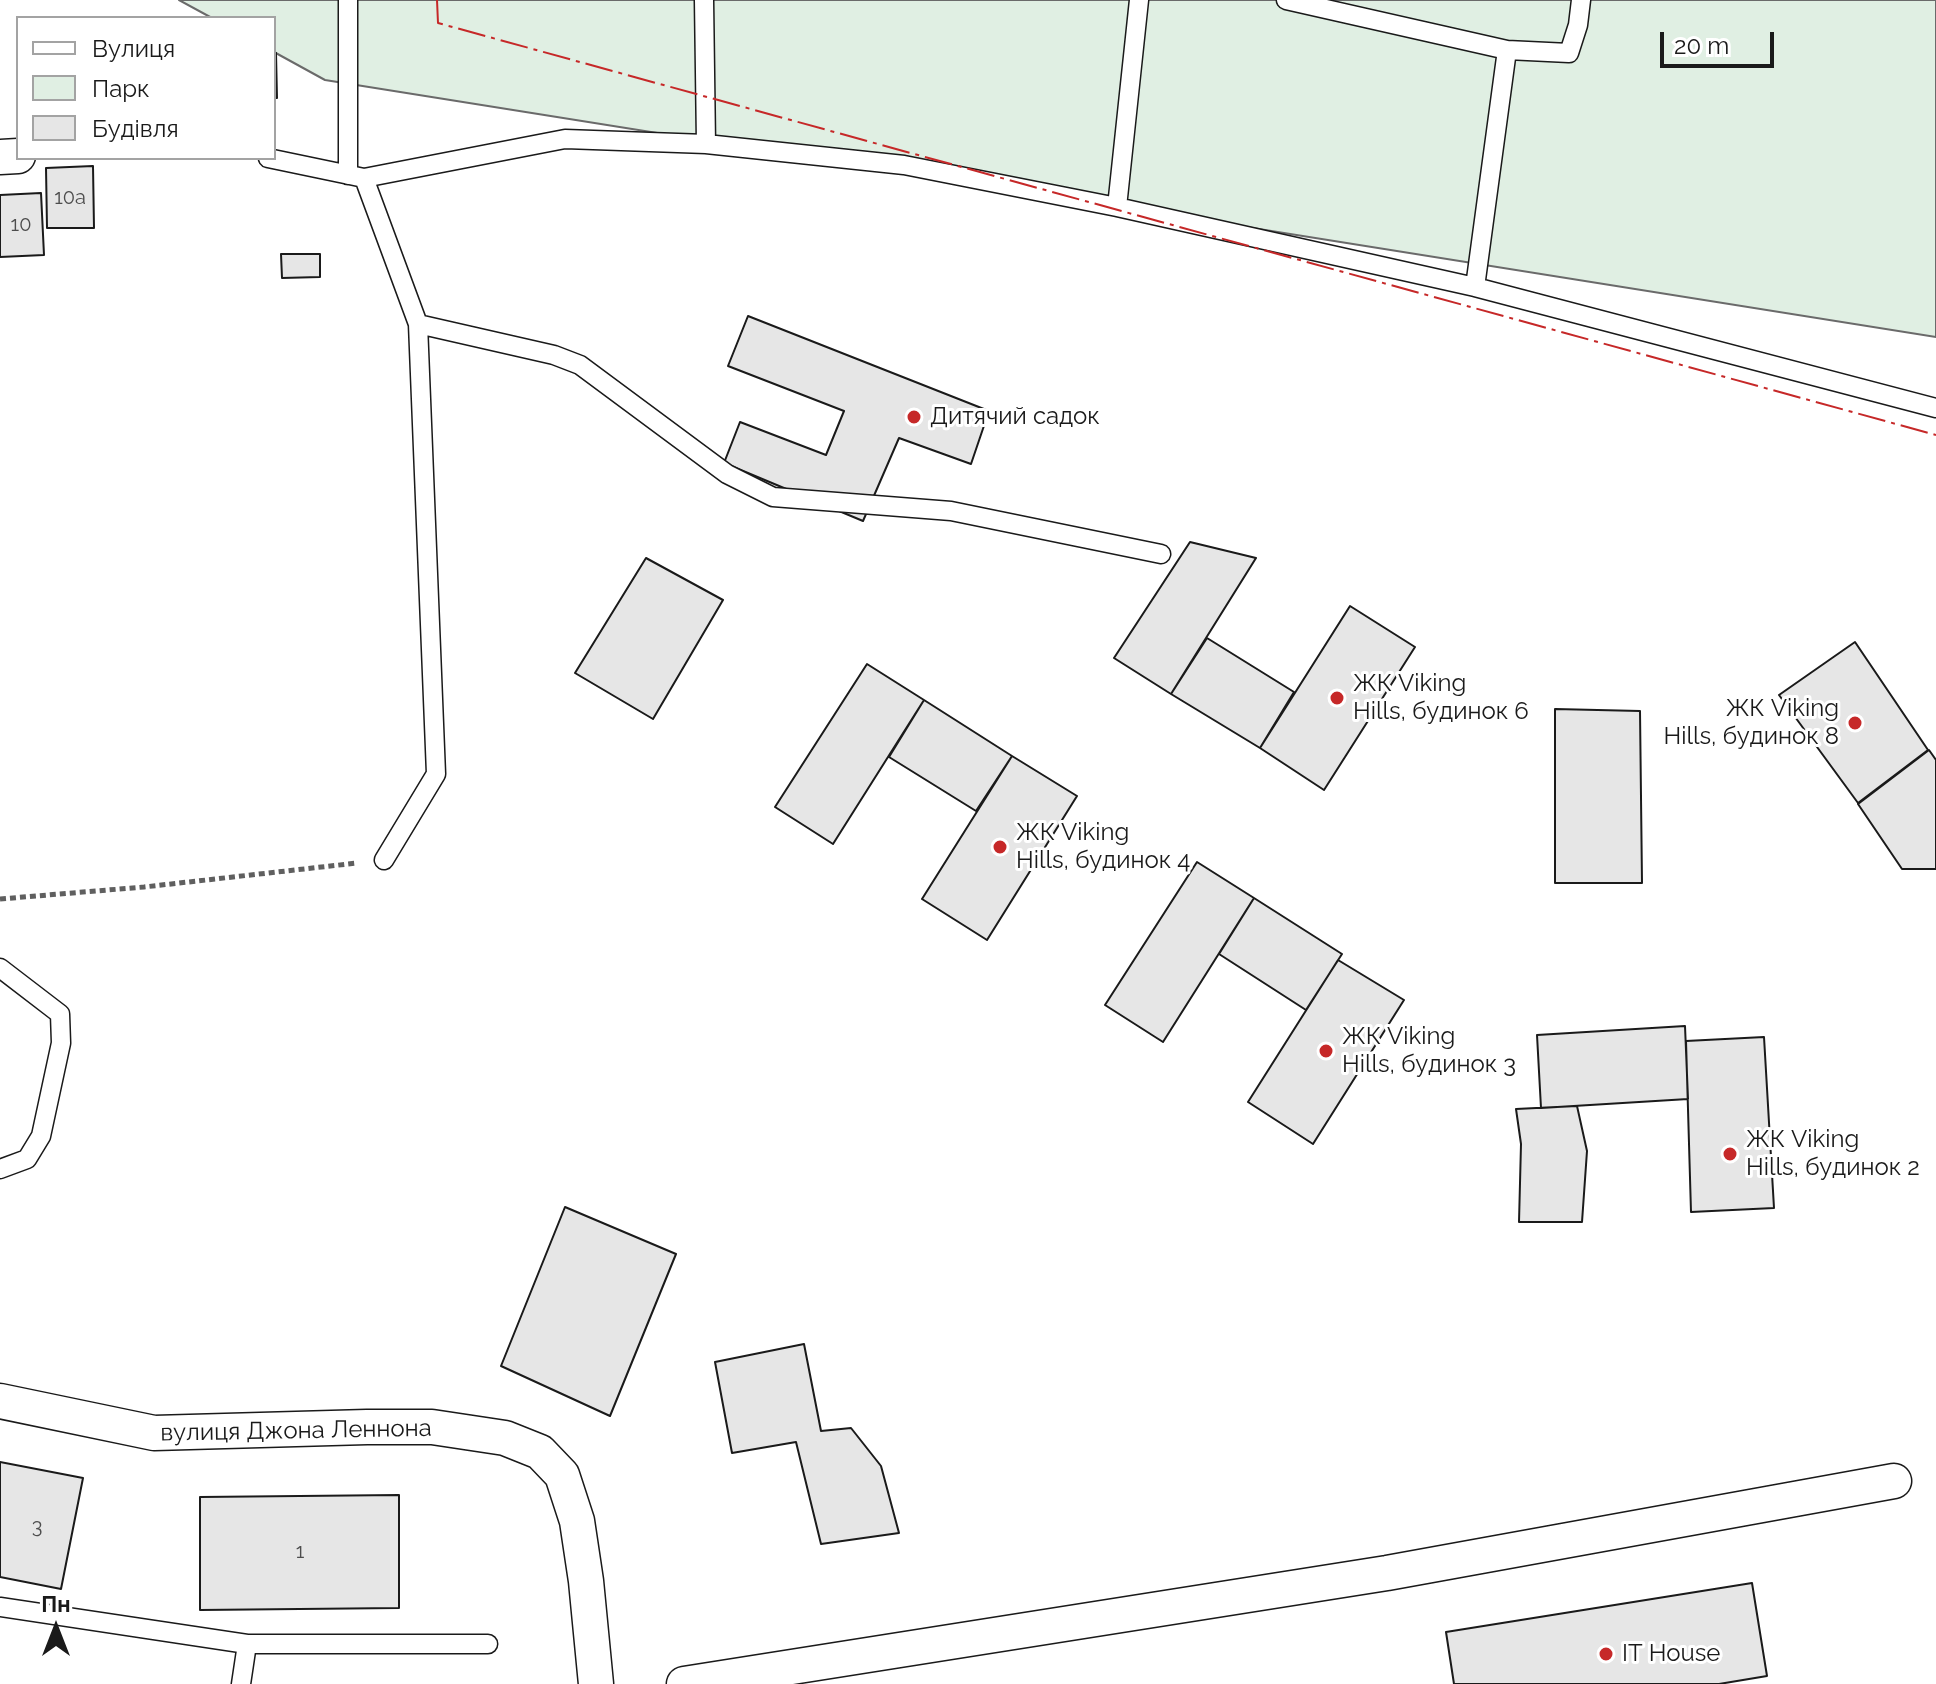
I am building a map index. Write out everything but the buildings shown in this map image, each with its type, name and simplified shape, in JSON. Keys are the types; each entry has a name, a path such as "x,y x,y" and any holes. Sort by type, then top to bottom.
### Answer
{"street":[{"name":"вулиця Джона Леннона","path":"0,1401 154,1433 432,1427 505,1438 540,1452 562,1475 577,1521 596,1684"},
{"path":"684,1684 1387,1573 1894,1481"}],"lane":[{"path":"348,0 356,176 418,324 436,774 384,860"},
{"path":"704,0 706,144"},
{"path":"1117,207 1139,0"},
{"path":"1286,0 1507,50 1569,53 1578,25 1581,0"},
{"path":"1475,287 1507,50"},
{"path":"276,160 356,176 565,139 706,144 904,165 1117,207 1475,287 1936,408"},
{"path":"418,324 554,355 580,365 727,474 773,497 951,511 1161,554"},
{"path":"0,968 60,1014 61,1043 41,1136 27,1159 0,1169"},
{"path":"0,1607 247,1644 488,1644"},
{"path":"241,1684 247,1644"}],"path":[{"path":"0,899 144,887 384,860"}],"green space":[{"path":"179,0 1936,0 1936,337 325,80 276,53 276,16 208,16"}],"power":[{"path":"437,0 438,23 1936,435"}],"place":[{"name":"Дитячий садок","path":"914,417"},
{"name":"ЖК Viking Hills, будинок 6","path":"1337,698"},
{"name":"ЖК Viking Hills, будинок 8","path":"1855,723"},
{"name":"ЖК Viking Hills, будинок 4","path":"1000,847"},
{"name":"ЖК Viking Hills, будинок 3","path":"1326,1051"},
{"name":"ЖК Viking Hills, будинок 2","path":"1730,1154"},
{"name":"IT House","path":"1606,1654"}]}
